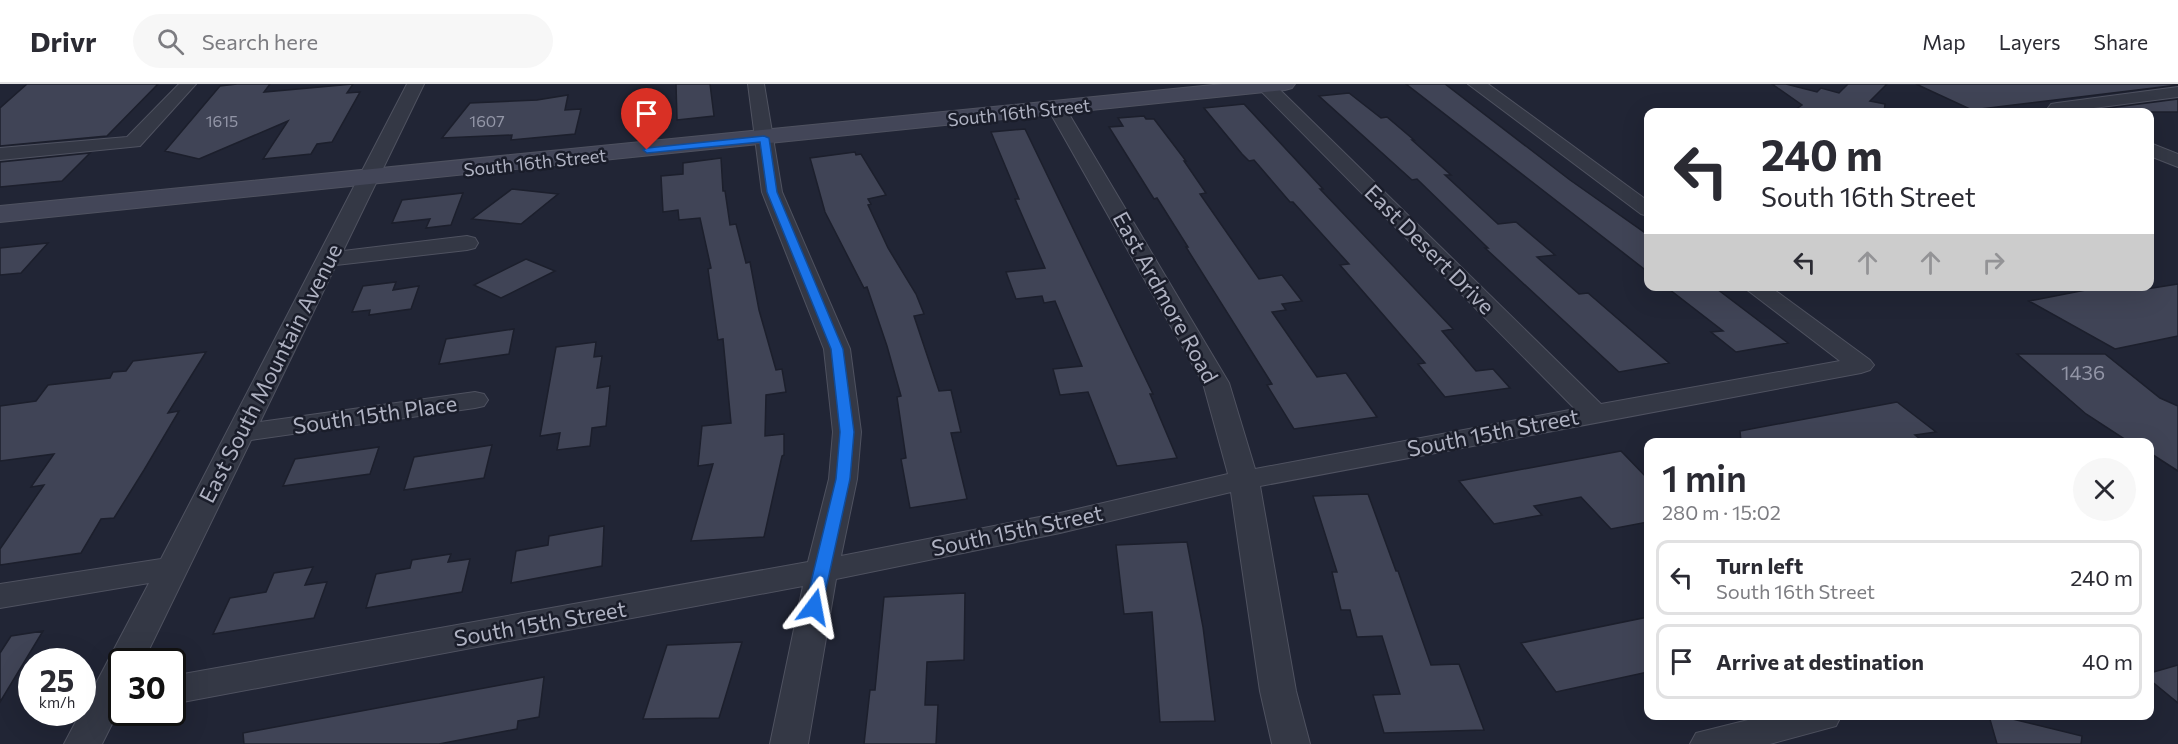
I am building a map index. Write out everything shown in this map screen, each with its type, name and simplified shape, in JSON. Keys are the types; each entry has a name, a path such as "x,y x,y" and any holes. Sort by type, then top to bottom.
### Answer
{"main road":[{"name":"South 16th Street","path":"0,214 1057,109 1275,85"}],"street":[{"path":"0,154 134,142 188,84"},
{"name":"East South Mountain Avenue","path":"132,648 416,84"},
{"path":"756,84 772,192 837,349 847,432 843,479 822,571 789,744"},
{"path":"1477,84 1644,207"},
{"name":"East Desert Drive","path":"1275,85 1595,413"},
{"path":"2075,108 2178,92"},
{"name":"East Ardmore Road","path":"1057,109 1216,383 1244,480 1278,691 1292,744"},
{"path":"2154,151 2178,161"},
{"path":"328,259 467,243"},
{"name":"South 15th Street","path":"186,687 822,571 1060,523 1244,480 1861,365 1761,291"},
{"name":"South 15th Place","path":"240,434 475,400"},
{"path":"0,596 172,568"},
{"path":"83,744 108,708"},
{"path":"1709,744 1807,720"}],"building":[{"path":"27,84 158,84 107,136 0,146 0,108"},
{"path":"270,84 264,92 353,84 347,93 360,92 332,142 317,144 311,154 263,159 288,121 199,159 165,151 220,86"},
{"path":"676,84 710,84 714,116 677,120"},
{"path":"1406,84 1445,84 1570,180 1644,232 1644,269"},
{"path":"1772,84 1786,84 1817,92 1821,88 1839,93 1848,84 1887,84 1870,101 1885,104 1884,108 1798,108 1802,105"},
{"path":"1916,84 2178,84 1988,108 1968,108"},
{"path":"1349,93 1381,118 1387,117 1414,140 1412,140 1451,175 1445,175 1498,224 1516,222 1555,255 1537,257 1579,294 1588,293 1669,363 1619,372 1485,248 1488,248 1417,179 1412,180 1319,96"},
{"path":"568,95 565,110 581,109 575,134 511,140 512,135 442,138 470,103 537,100"},
{"path":"2178,99 2178,112 2154,112 2154,108 2108,108"},
{"path":"1244,104 1323,189 1320,189 1453,329 1442,331 1476,371 1493,369 1510,388 1445,397 1418,364 1425,363 1340,265 1349,264 1254,160 1249,161 1242,154 1204,108"},
{"path":"1144,116 1146,119 1154,119 1186,161 1184,161 1206,193 1200,194 1259,279 1282,275 1302,301 1282,304 1286,310 1272,312 1317,377 1346,373 1377,417 1294,429 1267,385 1272,384 1157,198 1154,199 1109,127 1123,126 1118,118"},
{"path":"1025,129 1153,394 1150,394 1177,458 1117,466 1088,392 1060,395 1053,369 1082,366 1055,301 1044,303 1042,296 1016,299 1006,272 1045,268 1015,199 1019,199 991,132"},
{"path":"855,152 856,155 861,154 886,195 868,199 871,204 868,205 888,248 916,294 924,314 914,316 939,391 951,390 961,432 951,433 967,499 910,508 901,459 906,458 897,397 901,396 887,346 867,287 864,288 825,212 810,158"},
{"path":"90,153 62,181 0,187 0,162"},
{"path":"721,158 723,191 725,191 730,225 736,224 746,263 750,262 759,310 776,370 782,369 786,392 766,395 765,436 784,434 784,455 764,537 691,541 713,464 698,466 702,426 731,423 723,339 718,340 708,269 711,268 700,218 679,220 678,210 663,212 661,176 683,174 683,163"},
{"path":"512,189 558,194 521,224 472,219"},
{"path":"463,193 451,225 426,228 430,219 392,223 402,200"},
{"path":"48,243 21,273 0,275 0,248"},
{"path":"526,259 555,271 501,298 474,285"},
{"path":"396,282 393,290 419,286 411,309 369,315 370,310 352,312 363,286"},
{"path":"2178,284 2178,336 2115,349 2029,301 2081,291 2154,291 2154,288"},
{"path":"1671,291 1720,291 1788,343 1736,352 1711,332 1723,331"},
{"path":"514,329 509,354 439,364 446,339"},
{"path":"596,342 594,357 602,356 597,388 610,386 606,426 592,428 590,446 557,450 560,433 540,436 556,347"},
{"path":"206,352 168,413 179,411 144,470 114,518 101,519 81,553 0,565 0,549 44,485 31,487 54,454 0,461 0,406 36,401 48,385 110,378 113,372 126,371 133,361"},
{"path":"2017,354 2105,354 2160,398 2178,406 2178,471 2154,456 2154,438 2123,438 2086,414"},
{"path":"1897,402 1936,432 1915,435 1919,438 1741,438 1740,431"},
{"path":"492,445 484,478 404,490 414,457"},
{"path":"379,447 370,474 283,486 295,459"},
{"path":"1621,451 1644,475 1644,523 1611,529 1581,497 1534,506 1542,515 1494,524 1459,481"},
{"path":"1368,494 1431,665 1459,664 1484,730 1384,733 1373,695 1400,694 1382,636 1357,637 1350,610 1341,610 1332,572 1337,572 1313,496"},
{"path":"604,526 602,566 511,583 516,551 548,545 549,536"},
{"path":"1187,542 1203,627 1215,721 1160,722 1152,612 1124,614 1116,545"},
{"path":"451,554 448,562 470,559 462,592 366,608 376,574 410,568 412,560"},
{"path":"313,567 305,585 327,582 314,618 213,634 230,598 266,592 274,573"},
{"path":"965,593 964,660 927,662 925,705 938,705 936,744 864,744 870,690 875,690 884,597"},
{"path":"1644,618 1644,673 1556,692 1521,643"},
{"path":"43,631 33,648 18,648 18,672 0,702 0,653 11,636"},
{"path":"742,642 719,718 643,719 667,645"},
{"path":"2178,665 2178,703 2154,683 2154,672"},
{"path":"544,677 539,717 518,721 517,729 439,744 244,744 243,733"},
{"path":"1990,720 2016,720 2082,736 2081,744 1997,744"}],"route":[{"path":"647,150 764,138 772,192 837,349 847,432 843,479 814,607"}]}
